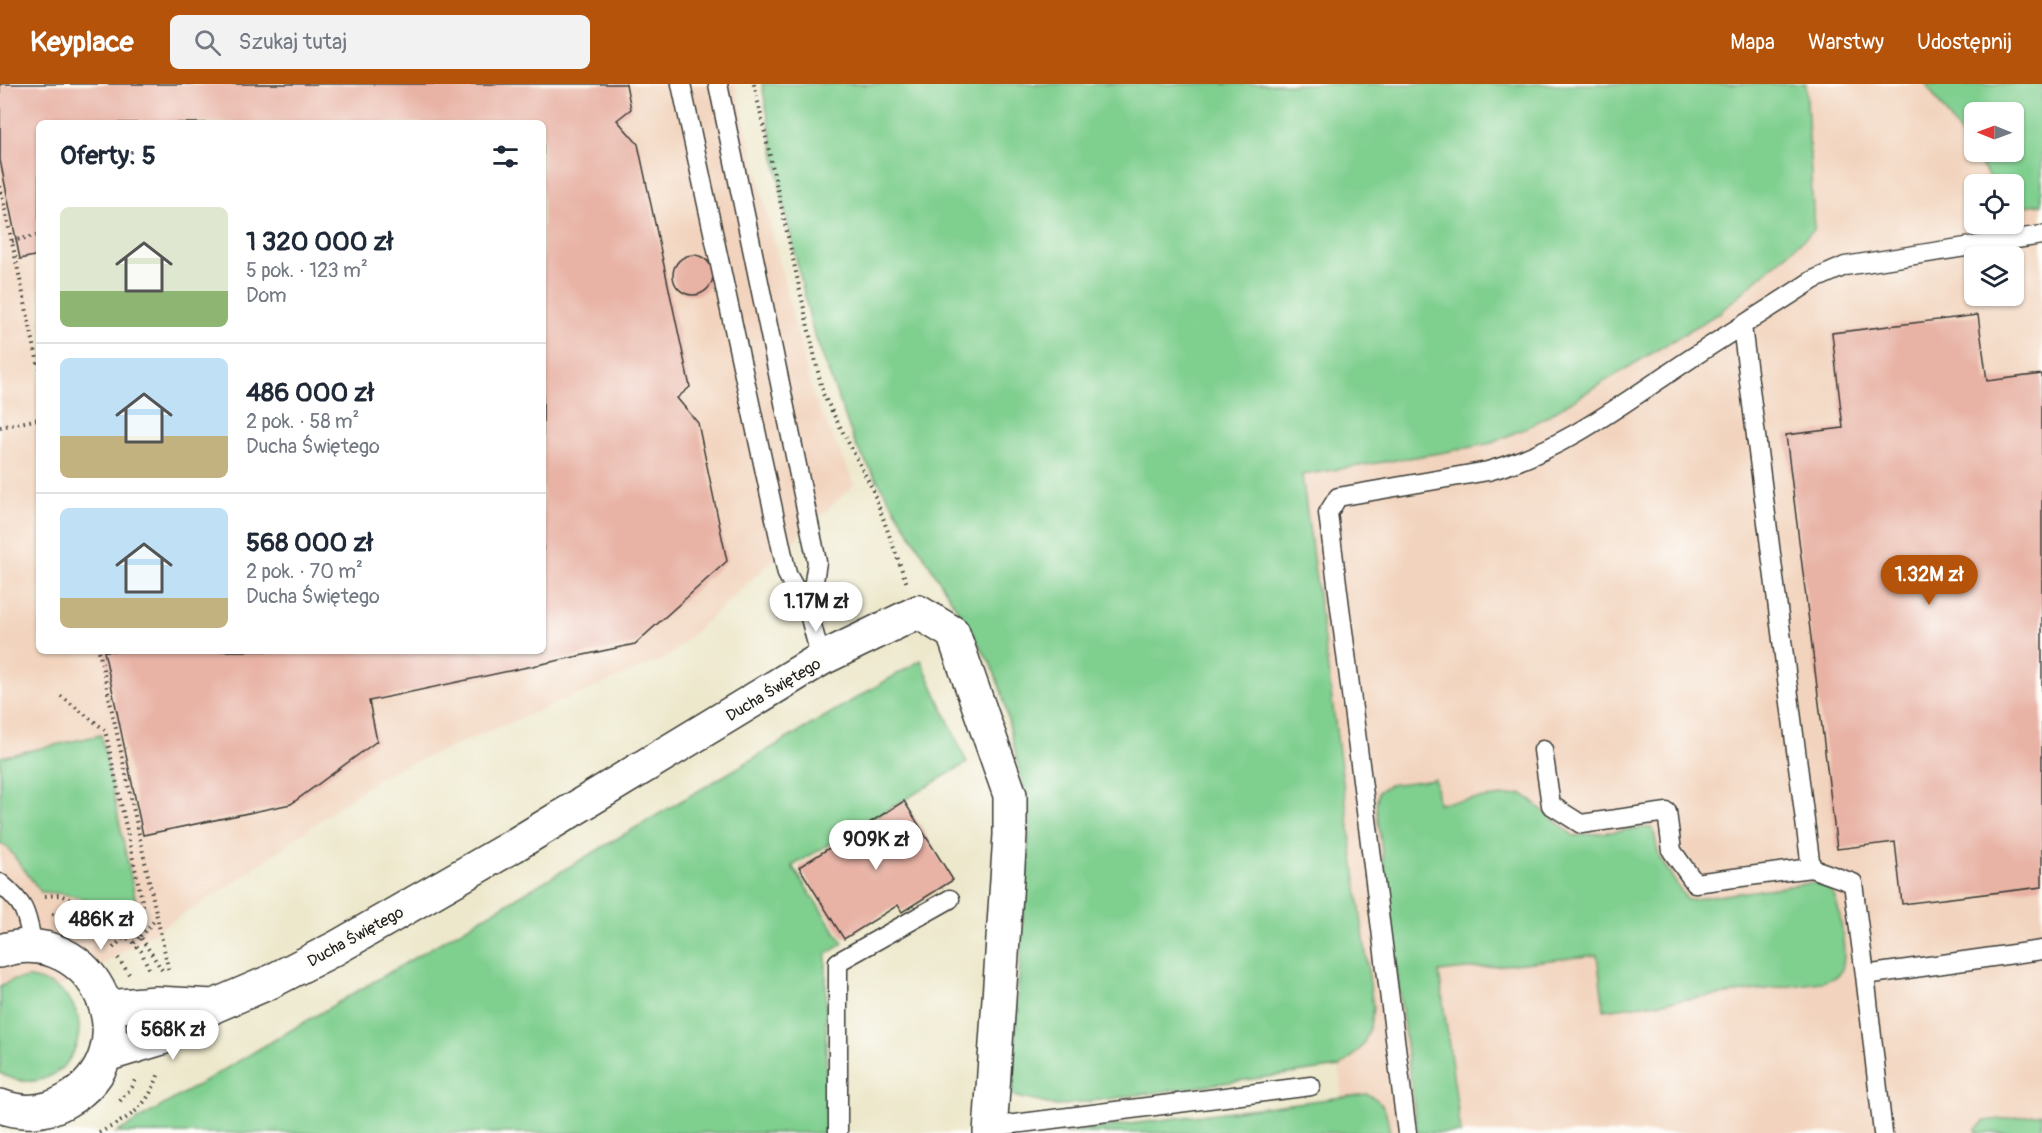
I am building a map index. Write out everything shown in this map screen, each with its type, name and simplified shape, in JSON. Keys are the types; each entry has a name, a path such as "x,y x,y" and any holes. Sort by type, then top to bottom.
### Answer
{"street":[{"name":"Ducha Świętego","path":"106,1055 162,1038 214,1006 270,982 346,942 513,846 821,659 918,612"},
{"path":"918,612 953,633 1010,795 1010,835 990,1130"},
{"path":"0,951 33,946 57,952 80,964 96,984 107,1007 110,1031 106,1055 95,1076 79,1094 58,1106 35,1112 11,1110 0,1106"},
{"name":"Ducha Świętego","path":"107,1007 156,1003 214,1006"}],"lane":[{"path":"681,84 786,574 809,614 821,659"},
{"path":"718,84 817,562 809,614"},
{"path":"1407,1133 1328,513 1338,497 1511,465 1576,433 1813,280 1845,266 2042,235"},
{"path":"1742,326 1811,868"},
{"path":"1543,750 1551,805 1581,824 1667,812 1672,851 1695,883 1811,868 1853,883 1883,1133"},
{"path":"0,883 18,898 27,916 33,946"},
{"path":"838,1133 838,962 950,899"},
{"path":"1865,975 2042,950"},
{"path":"990,1130 1311,1086"}],"path":[{"path":"754,84 824,394 873,488 918,612"},
{"path":"0,186 36,354"},
{"path":"12,241 36,236"},
{"path":"0,427 36,420"},
{"path":"100,654 170,972 163,974 161,967 140,936"},
{"path":"61,696 105,730 143,905 142,919 111,950"},
{"path":"134,943 157,918"}],"shaded area":[{"path":"0,84 735,84 813,396 855,484 668,657 381,776 235,882 97,968 0,1018"},
{"path":"1806,84 1926,84 1964,140 1964,162 1979,162 1987,174 1964,174 1964,234 2024,234 2024,206 2042,204 2042,1133 1380,1133 1342,1107 1302,475 1492,443 1532,425 1719,313 1814,230"}],"green space":[{"path":"762,84 1806,84 1814,230 1719,313 1532,425 1492,443 1302,475 1373,1007 1368,1035 1360,1049 1339,1067 1057,1106 1011,1094 1030,818 1002,693 991,664 856,446 813,331 784,207"},
{"path":"1926,84 2042,84 2042,204 2024,206 2024,174 1987,174 1979,162 2024,162 2024,102 1964,102 1964,140"},
{"path":"921,660 967,763 792,866 843,943 826,955 826,1133 116,1133"},
{"path":"101,735 139,916 124,930 87,900 41,892 7,847 0,843 0,757"},
{"path":"1435,779 1438,803 1523,794 1574,836 1653,827 1659,857 1687,900 1811,883 1825,887 1832,892 1835,898 1840,919 1844,955 1841,971 1835,977 1821,982 1604,1010 1597,955 1439,972 1461,1133 1417,1133 1376,804 1379,791 1389,785"},
{"path":"30,978 57,989 73,1006 79,1026 75,1047 64,1065 47,1077 25,1081 0,1073 0,986 13,980"},
{"path":"1367,1094 1382,1105 1390,1133 1059,1133"},
{"path":"2042,1114 2042,1133 1976,1133 1976,1129 1985,1121"}],"building":[{"path":"0,84 626,84 631,109 617,120 638,144 690,387 677,398 698,423 727,561 635,644 369,701 377,741 291,804 143,835 105,654 546,654 546,120 36,120 36,256 20,259 0,160"},
{"path":"693,255 701,256 707,261 712,267 712,283 707,289 701,294 693,295 685,294 679,289 674,283 673,275 674,267 679,261 685,256"},
{"path":"1978,315 1987,381 2042,374 2042,887 1902,904 1895,842 1837,849 1786,435 1843,428 1832,333"},
{"path":"904,801 953,880 902,912 898,905 844,939 799,867"}]}
